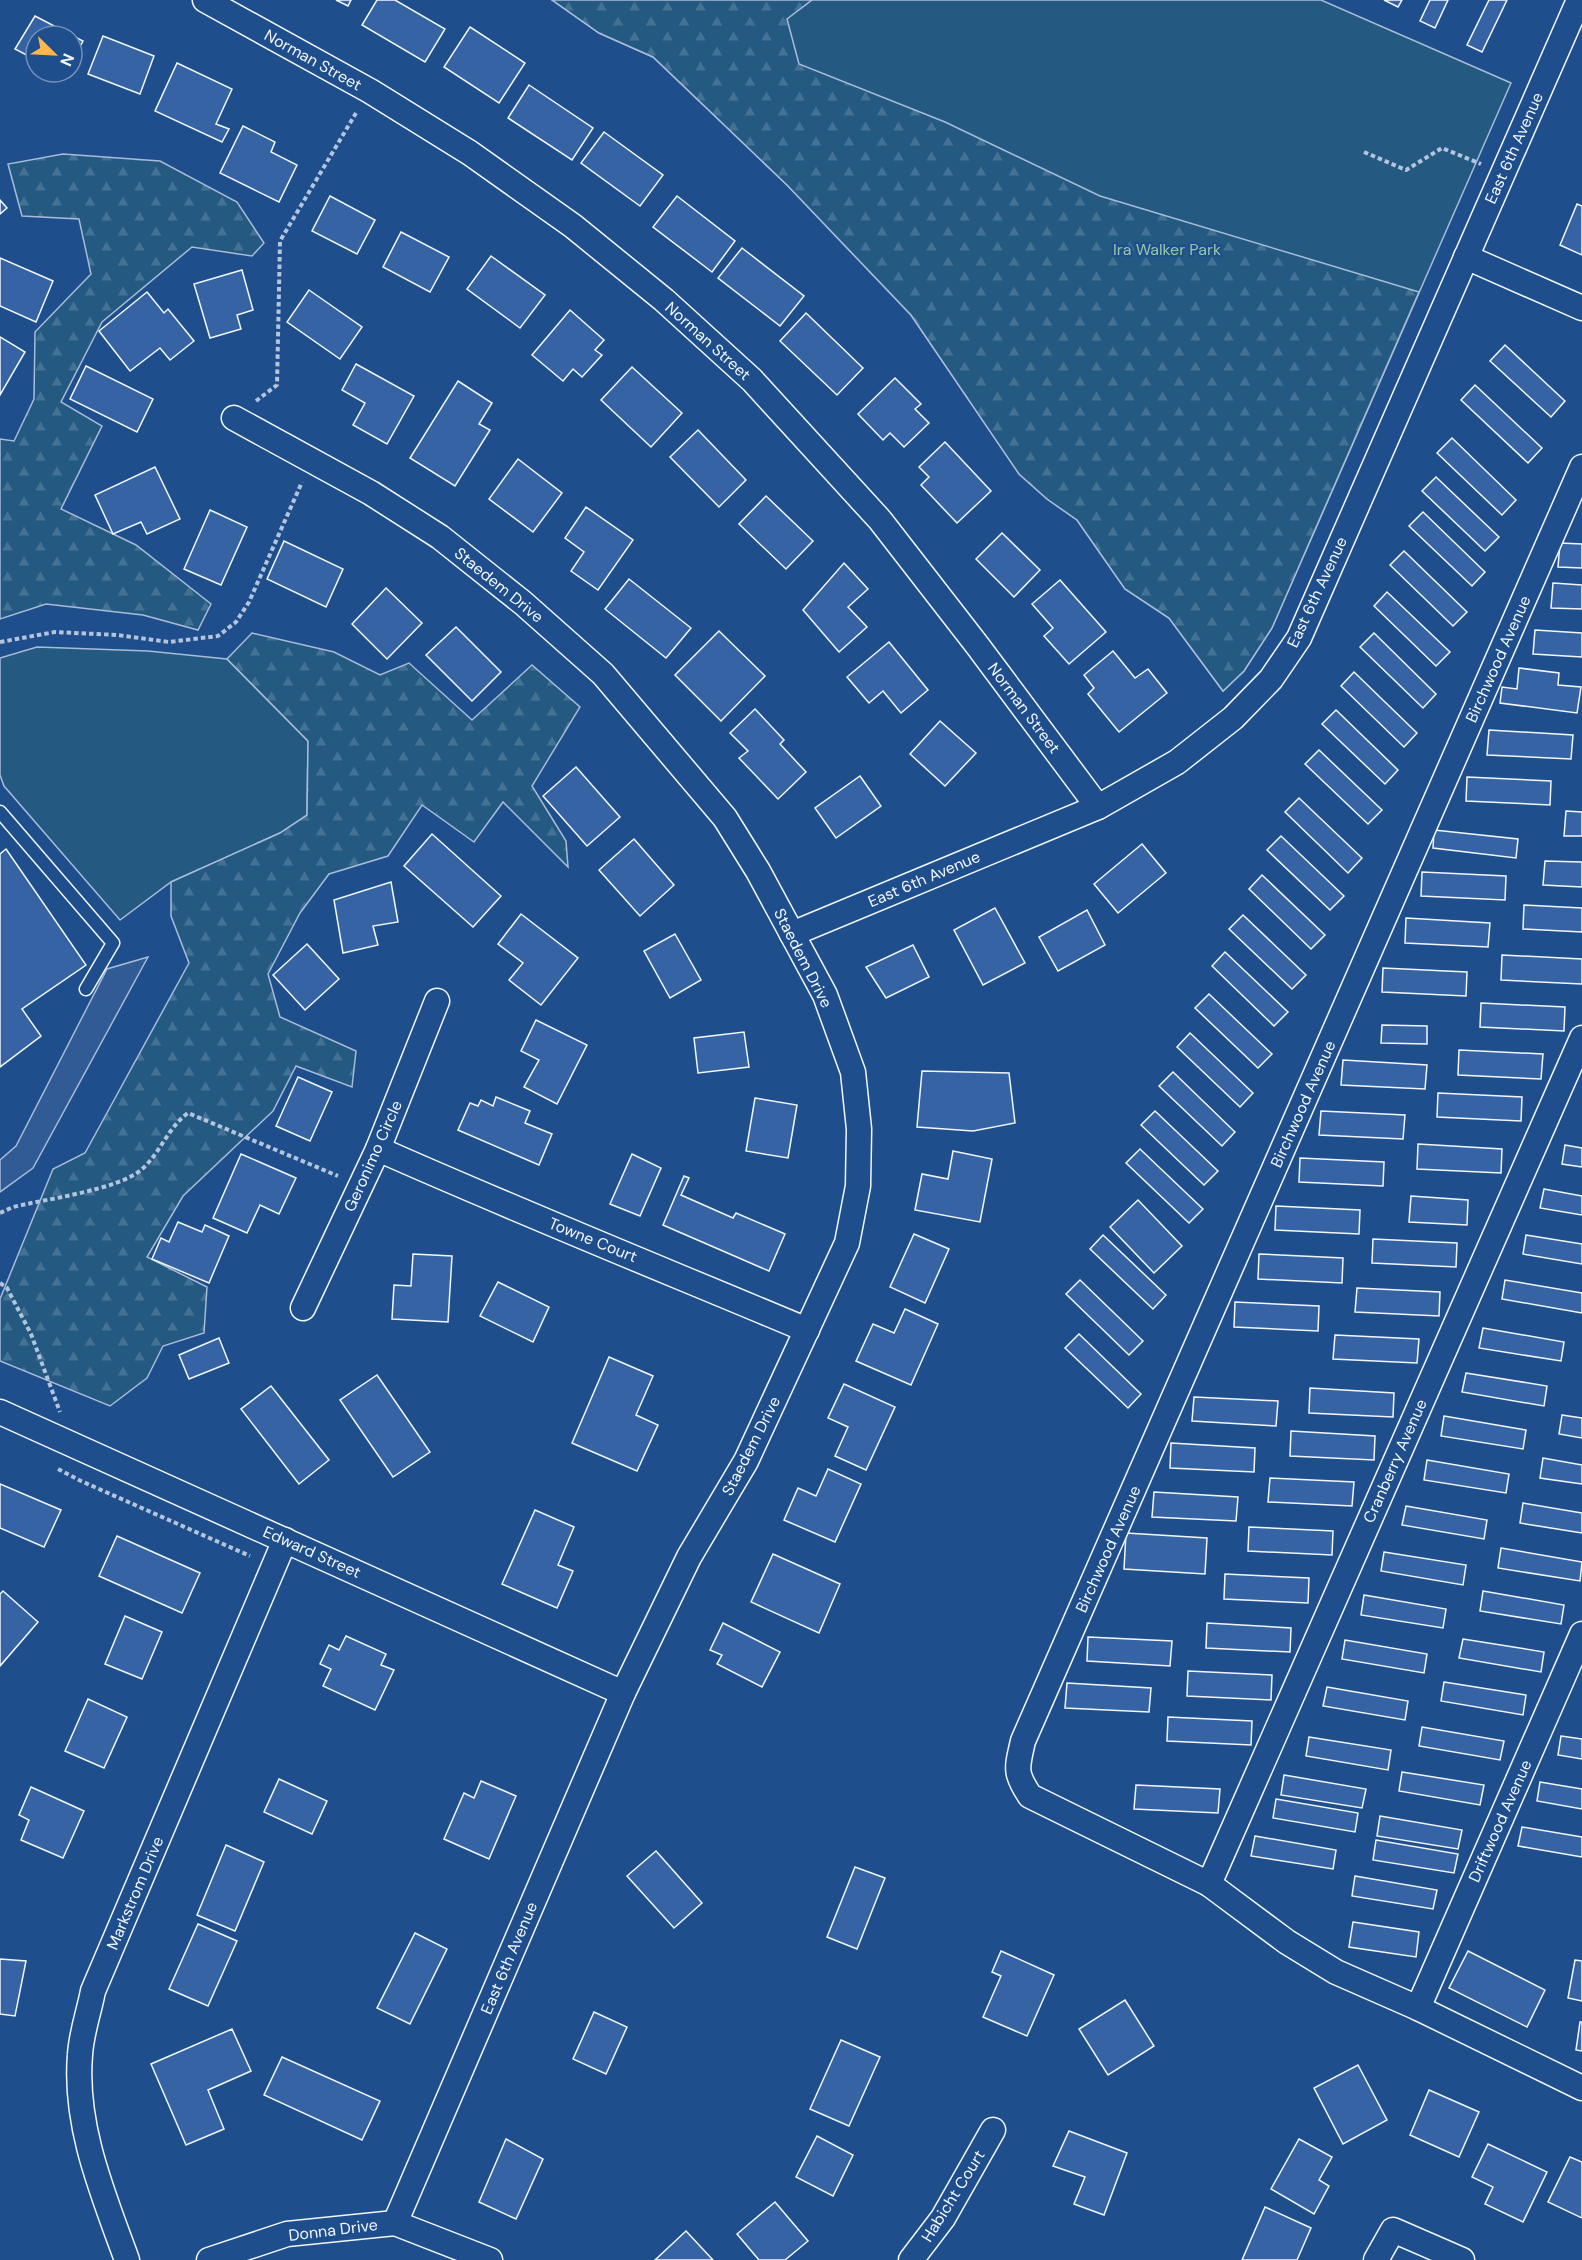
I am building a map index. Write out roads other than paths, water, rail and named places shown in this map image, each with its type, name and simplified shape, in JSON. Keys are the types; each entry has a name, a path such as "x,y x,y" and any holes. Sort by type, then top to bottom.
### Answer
{"street":[{"name":"Norman Street","path":"205,0 370,91 470,153 573,226 664,300 752,380 880,520 1098,807"},
{"name":"East 6th Avenue","path":"792,934 1098,807 1177,762 1233,718 1271,679 1299,638 1579,0"},
{"path":"1466,257 1582,309"},
{"name":"Staedem Drive","path":"234,418 371,493 440,537 523,603 603,674 725,818 758,871 825,994 853,1071 859,1129 858,1186 847,1243 746,1461 689,1557 623,1693"},
{"name":"Birchwood Avenue","path":"1582,467 1023,1741 1018,1764 1019,1780 1029,1796 1209,1884 1287,1942 1336,1972 1418,2008 1582,2088"},
{"name":"Geronimo Circle","path":"303,1308 378,1149 437,1001"},
{"name":"Cranberry Avenue","path":"1209,1884 1582,1038"},
{"name":"Towne Court","path":"378,1149 484,1196 600,1242 807,1330"},
{"name":"Edward Street","path":"0,1412 623,1693"},
{"name":"Markstrom Drive","path":"127,2260 104,2196 82,2120 80,2054 93,1991 285,1540"},
{"name":"Driftwood Avenue","path":"1418,2008 1582,1634"},
{"name":"East 6th Avenue","path":"395,2223 623,1693"},
{"name":"Habicht Court","path":"911,2260 943,2218 993,2130"},
{"name":"Donna Drive","path":"209,2260 287,2234 395,2223 490,2260"},
{"path":"1376,2260 1393,2230 1462,2260"}],"lane":[{"path":"0,812 114,943 86,988"}],"park label":[{"name":"Ira Walker Park","path":"1167,249"}]}
